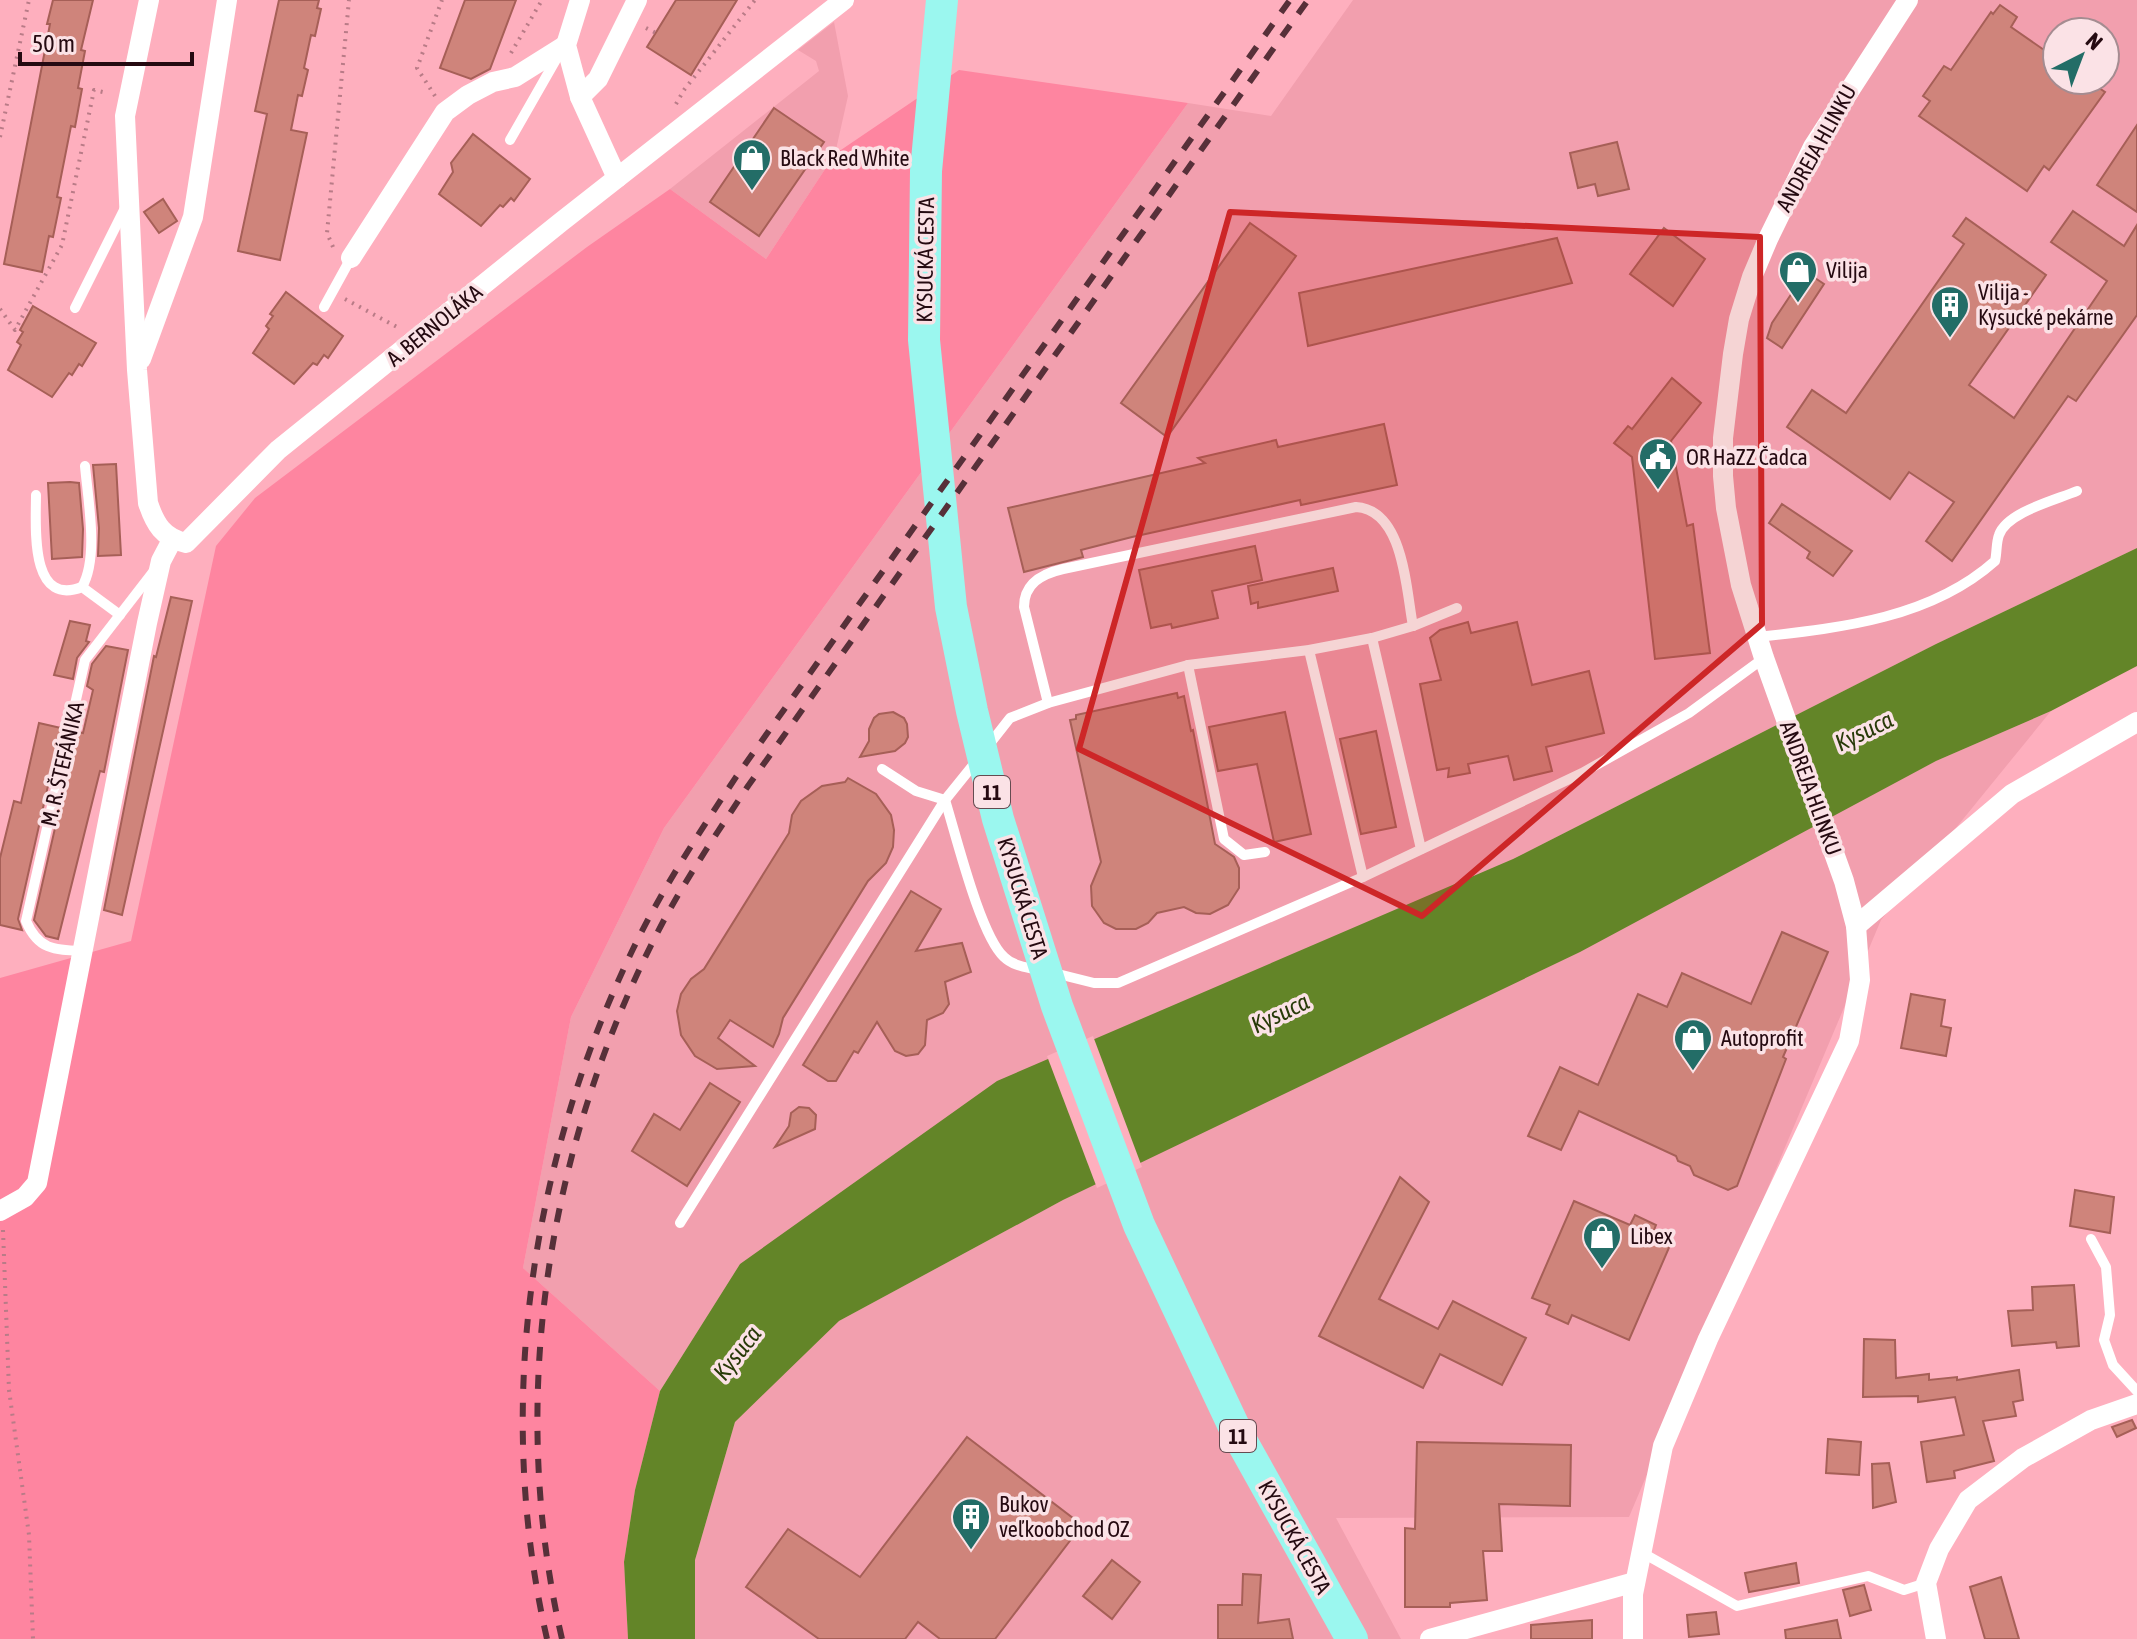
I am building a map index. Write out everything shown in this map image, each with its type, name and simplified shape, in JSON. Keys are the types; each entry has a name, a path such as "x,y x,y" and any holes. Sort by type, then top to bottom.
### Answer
{"main road":[{"name":"KYSUCKÁ CESTA","path":"942,0 926,171 924,340 951,607 998,819 1057,1006 1139,1225 1237,1433 1352,1639"}],"street":[{"path":"149,0 125,116 137,370 148,503 154,524 172,540"},
{"path":"137,370 193,217 227,0"},
{"path":"580,0 566,45 580,97 617,178"},
{"path":"580,97 598,79 637,0"},
{"name":"A. BERNOLÁKA","path":"172,540 186,543 278,450 844,0"},
{"name":"ANDREJA HLINKU","path":"1633,1639 1633,1594 1663,1446 1708,1339 1849,1041 1860,980 1856,926 1844,881 1764,658 1732,548 1723,476 1726,405 1739,319 1768,239 1813,147 1908,0"},
{"path":"351,258 445,112 468,95 493,82 515,77 566,45"},
{"name":"M. R. ŠTEFÁNIKA","path":"1,1211 25,1197 37,1183 161,561 172,540"},
{"path":"1856,926 2012,794 2137,722"},
{"path":"1936,1639 1926,1583 1939,1549 1968,1500 2023,1458 2091,1420 2137,1404"},
{"path":"1430,1639 1635,1582"}],"lane":[{"path":"510,140 548,70 566,45"},
{"path":"75,308 129,199"},
{"path":"324,307 351,258"},
{"path":"36,495 41,570 56,589 70,592 82,587 91,559 85,466"},
{"path":"1757,637 1900,614 1934,599 1973,579 1995,561 1997,539 2013,517 2077,491"},
{"path":"1048,703 1024,607 1024,595 1041,576 1109,559 1356,507 1366,508 1383,520 1398,546 1413,626"},
{"name":"M. R. ŠTEFÁNIKA","path":"83,951 60,950 37,941 26,921 85,660 161,561"},
{"path":"82,587 120,615"},
{"path":"680,1223 945,800 1010,718 1048,703 1188,665 1309,650 1372,638 1457,608"},
{"path":"1372,638 1421,849"},
{"path":"1309,650 1363,877"},
{"path":"945,800 985,927 1000,954 1012,964 1094,983 1118,983 1363,877 1582,773 1689,713 1764,658"},
{"path":"1188,665 1224,839 1244,855 1265,852"},
{"path":"882,769 916,791 945,800"},
{"path":"2091,1239 2106,1267 2110,1315 2104,1340 2113,1365 2137,1391"},
{"path":"1641,1552 1737,1606 1868,1576 1904,1590 1926,1583"}],"path":[{"path":"0,137 29,0"},
{"path":"349,0 327,233 336,252 351,258"},
{"path":"442,0 417,68 445,112"},
{"path":"493,82 542,0"},
{"path":"671,115 684,90 755,0"},
{"path":"0,309 15,330 62,245 94,90 129,98"},
{"path":"333,292 417,338"},
{"path":"1,1211 9,1390 29,1535 33,1639"}],"highlighted area":[{"path":"1230,212 1760,237 1762,624 1422,916 1079,749"}],"shaded area":[{"path":"1353,0 2137,0 2137,548 1936,644 1513,859 740,1264 660,1391 523,1268 571,1017 664,828 1188,103 1271,116"},
{"path":"834,22 848,96 835,154 766,259 670,189 819,71 816,61 798,50"},
{"path":"959,70 1188,103 664,828 571,1017 523,1268 660,1391 635,1490 624,1562 628,1639 0,1639 0,978 131,941 216,546 255,498 587,247 670,189 766,259 835,154"},
{"path":"2051,711 1881,920 1629,1517 1336,1518 1401,1639 695,1639 695,1560 735,1422 839,1321 1063,1200 1936,761"}],"water":[{"name":"Kysuca","path":"2137,548 2137,666 2051,711 1936,761 1580,952 1063,1200 839,1321 735,1422 695,1560 695,1639 628,1639 624,1562 635,1490 660,1391 740,1264 997,1081 1513,859 1936,644"}],"pier":[{"path":"1093,1036 1142,1167 1097,1188 1047,1056"}],"building":[{"path":"53,0 93,0 81,50 85,51 75,127 71,126 57,197 61,198 42,272 4,264"},
{"path":"279,0 319,0 317,8 321,9 315,36 311,35 304,68 308,70 302,96 298,95 291,130 307,133 280,260 238,251 267,114 255,111"},
{"path":"465,0 516,0 490,69 471,79 440,68"},
{"path":"676,0 737,0 691,75 647,47"},
{"path":"2000,5 2017,17 2011,27 2041,48 2041,96 2102,96 2049,170 2044,166 2027,191 1919,116 1930,101 1923,96 1944,66 1951,70 1991,12 1993,14"},
{"path":"774,108 824,142 759,236 710,202"},
{"path":"2137,125 2137,212 2097,185"},
{"path":"473,134 530,179 514,201 511,198 503,207 500,205 481,226 439,194 453,172 451,163"},
{"path":"1617,142 1629,189 1598,196 1595,184 1578,188 1570,153"},
{"path":"163,199 177,221 159,233 144,212"},
{"path":"2073,211 2124,246 2137,225 2137,315 2076,401 2068,396 1952,561 1926,541 1954,502 1909,472 1890,499 1787,427 1812,390 1846,413 1964,244 1953,236 1966,218 2046,275 1969,385 2014,418 2107,281 2051,242"},
{"path":"1250,223 1296,256 1167,437 1121,403"},
{"path":"1664,228 1705,259 1673,306 1630,274"},
{"path":"1557,238 1572,283 1308,346 1299,293"},
{"name":"Vilija","path":"1806,272 1824,284 1782,348 1767,338 1772,323"},
{"path":"286,292 343,336 328,358 324,355 317,365 313,363 294,384 253,353 269,329 266,326 273,316 270,314"},
{"path":"33,306 96,343 82,366 79,364 72,375 69,373 52,397 8,370 21,345 17,342 23,332 20,330"},
{"name":"OR HaZZ Čadca","path":"1672,378 1701,403 1671,441 1687,526 1693,524 1710,653 1655,659 1632,457 1614,443 1628,426 1632,429"},
{"path":"1384,424 1397,485 1301,505 1300,500 1132,537 1081,550 1083,557 1024,572 1008,508 1205,463 1198,458 1276,440 1278,447"},
{"path":"116,464 121,555 98,556 99,528 93,465"},
{"path":"48,483 79,483 82,557 52,559"},
{"path":"1782,504 1852,551 1833,576 1807,558 1810,552 1769,523"},
{"path":"1255,546 1262,580 1212,591 1218,618 1172,628 1171,624 1151,628 1139,570"},
{"path":"1333,568 1338,591 1258,608 1258,602 1251,604 1248,586"},
{"path":"171,597 192,601 122,915 104,910 154,656"},
{"path":"70,621 90,625 86,641 89,642 77,658 73,679 54,675"},
{"path":"1468,622 1471,633 1517,622 1532,685 1589,671 1604,733 1546,747 1552,771 1514,780 1508,756 1468,764 1470,773 1448,777 1449,768 1437,770 1420,684 1441,680 1430,638 1440,630"},
{"path":"106,646 128,650 104,772 100,771 58,939 46,936 34,920 77,732 83,733 93,690 87,686 92,664"},
{"path":"1177,693 1178,698 1184,696 1193,730 1215,844 1234,857 1239,868 1239,888 1228,905 1210,914 1196,913 1184,907 1157,913 1148,923 1136,929 1116,929 1104,923 1092,906 1091,886 1101,862 1070,720 1076,719 1076,715"},
{"path":"893,712 904,718 907,724 905,743 895,751 860,757 869,741 869,729 874,718"},
{"path":"1285,712 1311,834 1274,842 1257,764 1218,771 1209,727"},
{"path":"39,723 61,728 18,919 22,930 0,925 0,858 14,801 21,803"},
{"path":"1376,731 1396,827 1361,834 1340,739"},
{"path":"848,778 876,794 891,815 893,847 886,863 868,881 783,1018 773,1047 730,1020 718,1038 755,1066 717,1069 695,1056 681,1035 677,1011 681,994 691,979 704,969 789,833 792,815 801,801 822,786 845,782"},
{"path":"911,891 941,909 916,951 962,943 971,972 945,982 949,1004 943,1013 927,1020 925,1045 918,1054 906,1056 895,1051 877,1022 836,1081 828,1081 803,1065"},
{"path":"1782,932 1828,952 1783,1057 1786,1059 1737,1186 1728,1190 1694,1175 1690,1166 1678,1161 1676,1156 1579,1111 1561,1150 1528,1136 1560,1067 1598,1085 1638,994 1667,1007 1682,973 1751,1004"},
{"path":"1911,994 1945,1000 1941,1026 1951,1028 1946,1056 1901,1048"},
{"path":"710,1083 740,1102 687,1186 632,1151 654,1114 680,1130"},
{"path":"799,1107 809,1108 816,1115 815,1129 775,1147 789,1126 791,1113"},
{"path":"1400,1177 1429,1202 1379,1299 1438,1329 1453,1301 1526,1338 1502,1385 1440,1354 1423,1388 1319,1336"},
{"path":"2075,1190 2114,1197 2110,1233 2070,1226"},
{"name":"Libex","path":"1574,1201 1630,1225 1635,1215 1656,1225 1652,1235 1671,1243 1629,1340 1572,1315 1568,1324 1546,1314 1550,1305 1532,1298"},
{"path":"2074,1285 2079,1346 2057,1348 2056,1342 2012,1346 2008,1311 2033,1310 2032,1287"},
{"path":"1864,1339 1895,1340 1896,1378 1929,1374 1929,1380 1957,1377 1957,1380 2019,1370 2023,1400 2013,1402 2016,1416 1983,1421 1994,1461 1954,1471 1955,1478 1927,1482 1921,1442 1964,1435 1955,1397 1918,1402 1918,1396 1863,1397"},
{"path":"2132,1420 2136,1428 2117,1437 2112,1427"},
{"name":"Bukov veľkoobchod OZ","path":"967,1437 1082,1525 995,1639 940,1639 918,1622 905,1639 819,1639 746,1587 788,1529 860,1577"},
{"path":"1828,1439 1861,1442 1859,1475 1826,1473"},
{"path":"1417,1442 1571,1445 1570,1506 1499,1504 1502,1551 1483,1551 1487,1600 1450,1603 1450,1607 1405,1607 1405,1528 1415,1529"},
{"path":"1889,1463 1896,1502 1873,1508 1872,1464"},
{"path":"1112,1560 1140,1582 1112,1619 1083,1596"},
{"path":"1796,1563 1799,1583 1749,1592 1745,1573"},
{"path":"1243,1574 1261,1575 1258,1623 1289,1619 1293,1639 1218,1639 1218,1605 1242,1605"},
{"path":"2001,1577 2019,1639 1985,1639 1970,1587"},
{"path":"1864,1585 1871,1610 1850,1616 1843,1590"},
{"path":"1716,1612 1719,1634 1689,1637 1687,1615"},
{"path":"1592,1620 1592,1639 1531,1639 1531,1625"},
{"path":"1837,1620 1841,1639 1786,1639 1785,1630"}],"railway":[{"path":"547,1639 531,1551 524,1463 524,1375 532,1287 547,1200 569,1114 598,1030 633,949 669,883 736,777 1290,0"},
{"path":"562,1639 546,1547 538,1455 539,1362 548,1270 566,1180 591,1091 624,1004 664,920 748,786 1308,0"}],"place":[{"name":"Black Red White","path":"752,192"},
{"name":"Vilija","path":"1798,304"},
{"name":"Vilija - Kysucké pekárne","path":"1950,339"},
{"name":"OR HaZZ Čadca","path":"1658,491"},
{"name":"Autoprofit","path":"1693,1072"},
{"name":"Libex","path":"1602,1270"},
{"name":"Bukov veľkoobchod OZ","path":"971,1551"}]}
